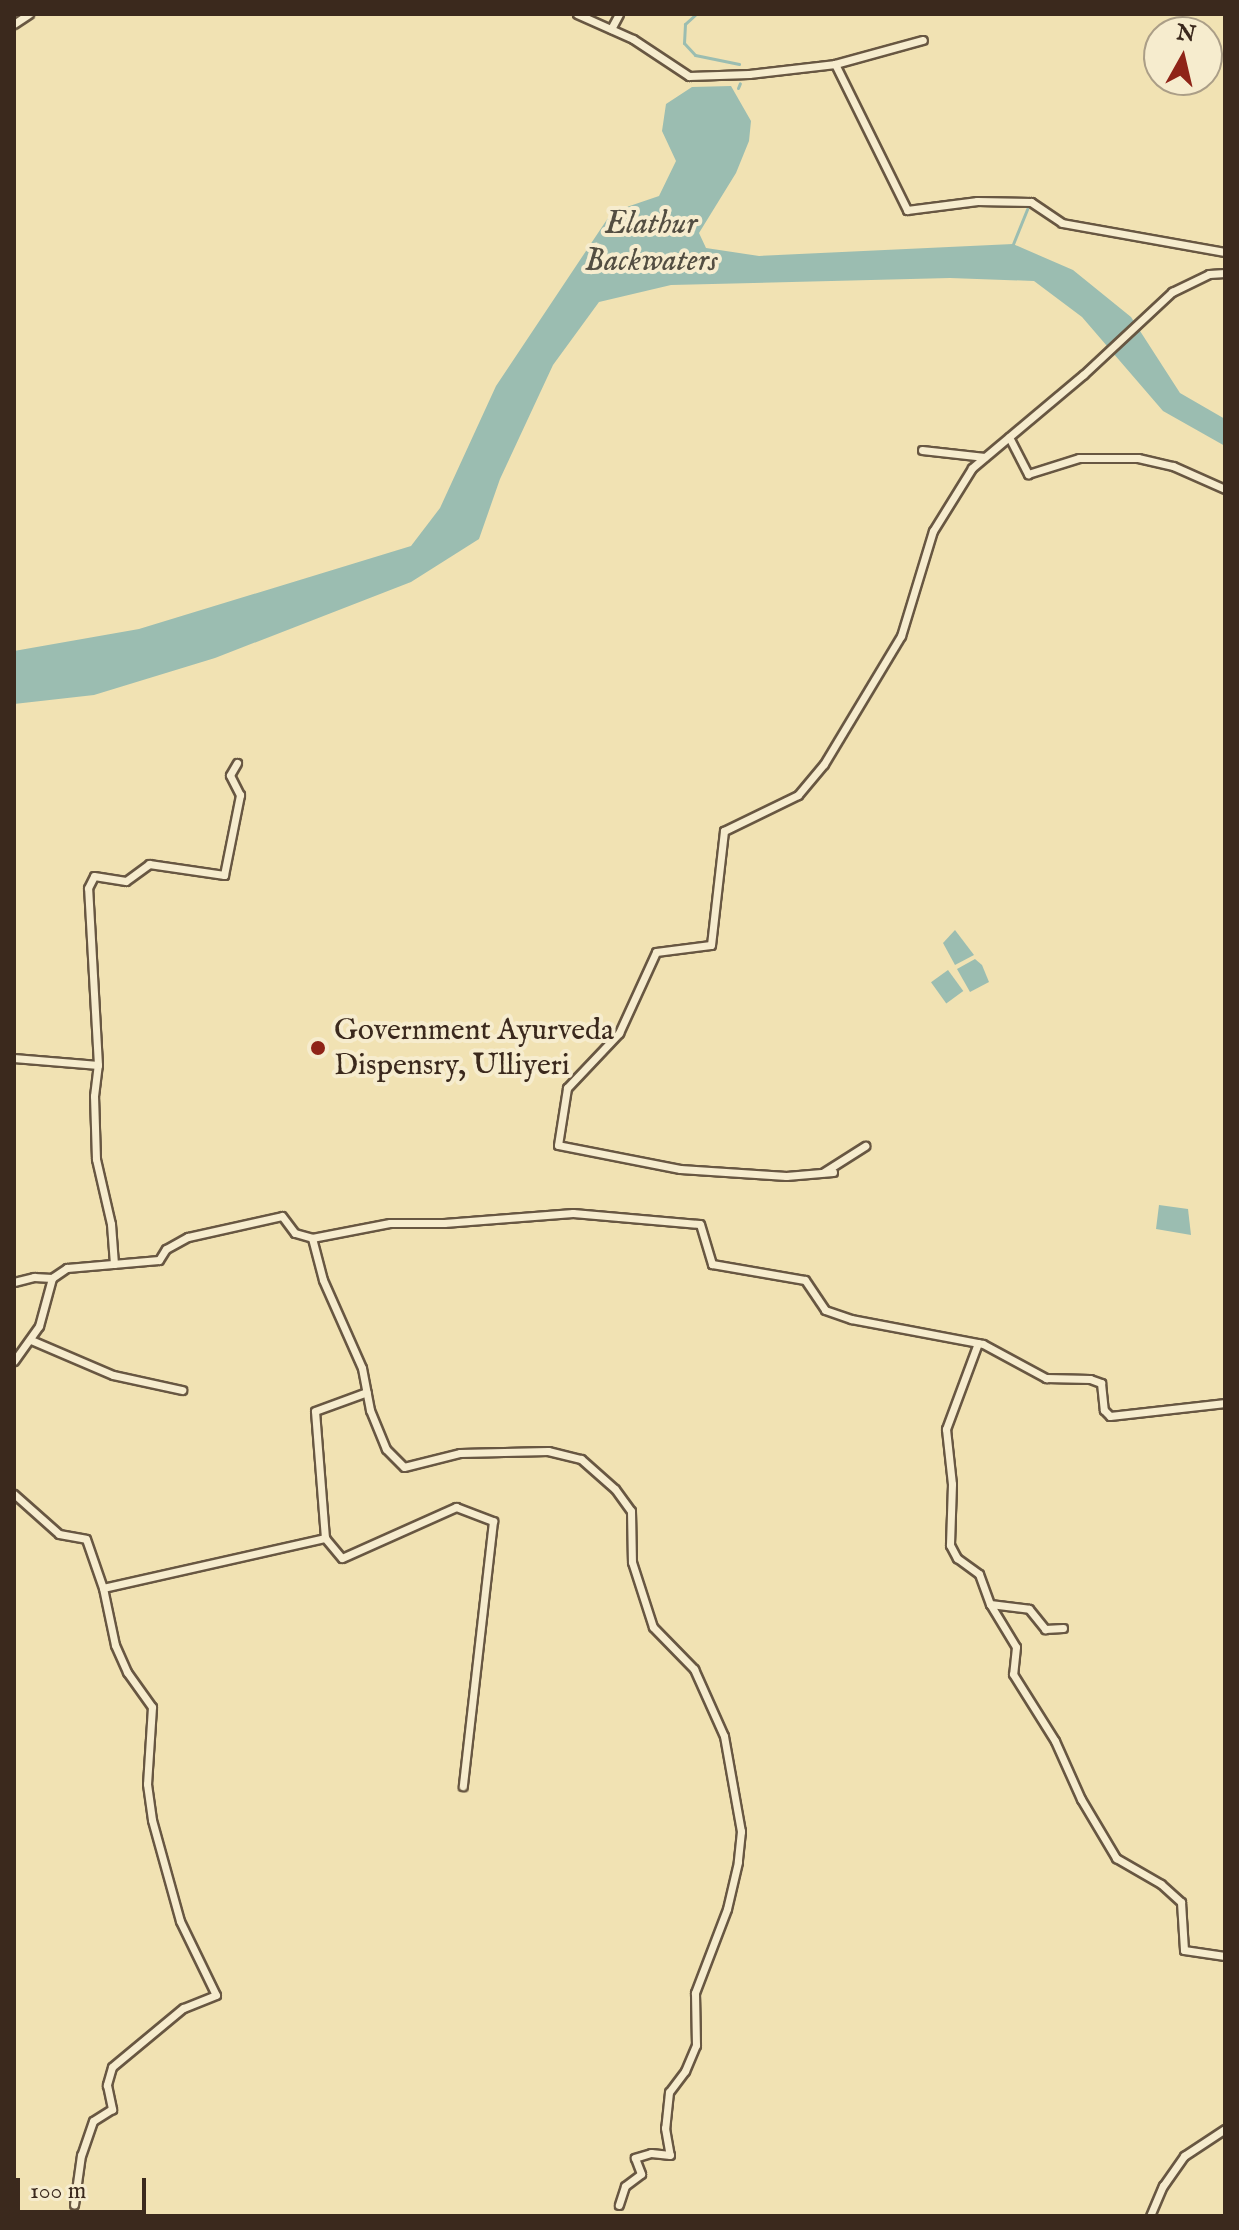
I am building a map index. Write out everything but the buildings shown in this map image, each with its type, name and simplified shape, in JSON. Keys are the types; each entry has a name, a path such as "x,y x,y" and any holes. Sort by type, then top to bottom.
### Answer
{"street":[{"path":"14,24 29,14"},
{"path":"577,14 633,39 689,76 749,74 835,64 923,40"},
{"path":"611,29 619,14"},
{"path":"835,64 907,210 977,201 1031,202 1062,223 1225,252"},
{"path":"833,1172 786,1176 680,1169 558,1145 567,1088 619,1033 656,952 711,945 724,831 798,795 824,764 901,636 933,531 972,468 1083,375 1172,292 1209,274 1225,273"},
{"path":"1009,437 1028,474 1079,458 1138,458 1173,466 1225,489"},
{"path":"922,450 985,457"},
{"path":"114,1264 111,1224 96,1159 94,1096 98,1065 88,888 94,876 126,881 149,864 224,875 240,795 230,775 237,763"},
{"path":"14,1058 98,1065"},
{"path":"822,1173 865,1146"},
{"path":"14,1282 34,1277 52,1278 67,1268 159,1260 166,1249 188,1237 282,1216 295,1233 312,1238 390,1223 444,1223 558,1213 700,1224 712,1264 805,1280 825,1310 851,1319 978,1343 1046,1378 1090,1379 1101,1383 1104,1410 1110,1416 1225,1403"},
{"path":"312,1238 323,1280 362,1368 386,1449 404,1467 460,1453 548,1451 581,1459 615,1489 631,1511 632,1562 653,1627 694,1669 724,1736 741,1831 738,1862 727,1909 695,1993 696,2045 685,2071 669,2092 665,2128 670,2155 651,2153 635,2158 641,2174 625,2186 619,2205"},
{"path":"14,1361 39,1326 52,1278"},
{"path":"31,1340 113,1375 182,1390"},
{"path":"978,1343 946,1429 952,1484 950,1545 957,1558 979,1574 990,1604 1016,1647 1013,1674 1055,1741 1081,1799 1116,1858 1161,1884 1181,1902 1184,1950 1225,1956"},
{"path":"367,1392 315,1411 325,1538 342,1558 456,1507 493,1521 463,1786"},
{"path":"14,1494 59,1534 86,1539 103,1588 115,1645 127,1672 152,1707 147,1784 152,1820 180,1921 216,1995 183,2008 112,2067 107,2085 112,2109 93,2121 81,2155 74,2205"},
{"path":"103,1588 325,1538"},
{"path":"990,1604 1029,1609 1045,1629 1063,1628"},
{"path":"1150,2216 1163,2186 1184,2156 1225,2129"}],"water":[{"name":"Elathur Backwaters","path":"731,86 751,121 749,141 736,173 699,233 706,248 759,256 1013,244 1073,270 1131,317 1180,393 1225,419 1225,446 1163,411 1082,317 1034,281 950,278 671,285 599,302 553,365 500,479 479,539 411,582 215,658 94,695 14,704 14,651 139,629 411,546 440,508 496,386 612,212 659,196 676,161 662,131 666,104 692,87"},
{"path":"955,930 974,955 955,965 943,943"},
{"path":"975,959 982,965 989,982 970,992 957,969"},
{"path":"948,970 963,991 946,1003 931,982"},
{"path":"1159,1205 1188,1209 1191,1235 1156,1229"}],"waterway":[{"path":"696,14 685,24 684,43 695,55 739,64"},
{"path":"738,88 740,83"},
{"path":"1013,244 1027,209"}],"place":[{"name":"Government Ayurveda Dispensry, Ulliyeri","path":"318,1048"}]}
